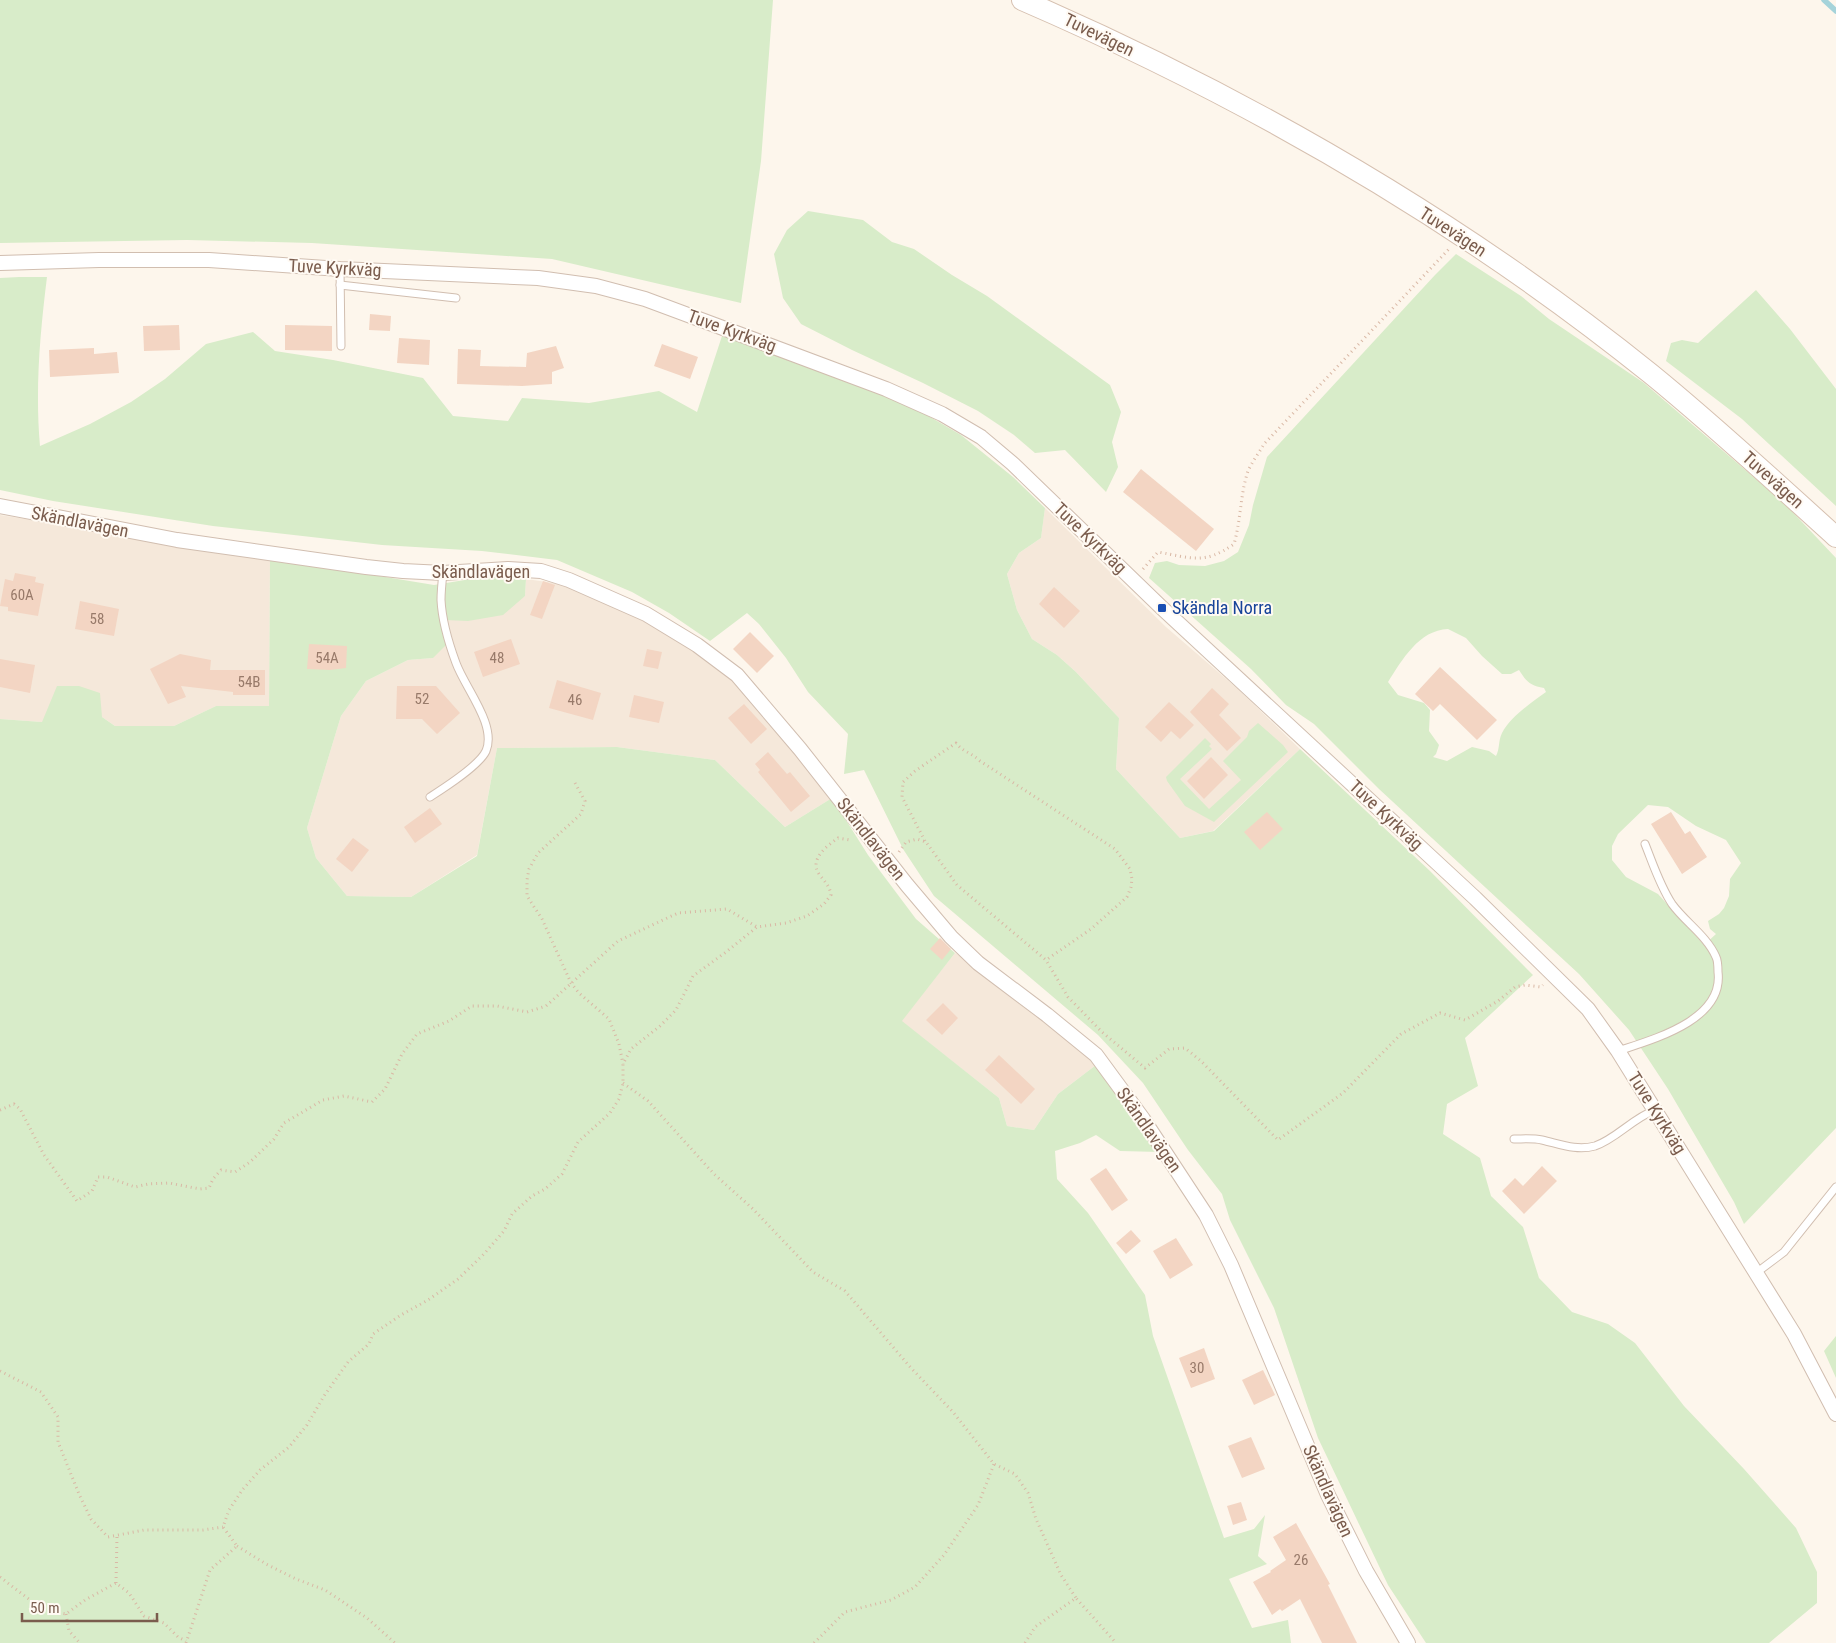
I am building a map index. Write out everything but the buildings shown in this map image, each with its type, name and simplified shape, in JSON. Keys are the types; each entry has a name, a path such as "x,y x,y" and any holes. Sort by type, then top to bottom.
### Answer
{"main road":[{"name":"Tuvevägen","path":"1022,0 1184,76 1288,132 1462,236 1650,374 1722,434 1836,537"}],"street":[{"name":"Tuve Kyrkväg","path":"0,263 99,260 209,260 340,269 538,278 610,289 680,312 894,392 956,421 980,437 1013,464 1134,580 1475,898 1588,1009 1656,1110 1794,1334 1836,1414"},
{"name":"Skändlavägen","path":"0,506 177,540 403,571 442,573 508,569 541,571 569,580 631,607 696,645 742,681 800,749 951,937 978,963 1048,1015 1096,1055 1143,1119 1206,1215 1231,1265 1335,1510 1366,1571 1408,1643"}],"lane":[{"path":"340,269 341,346"},
{"path":"340,285 456,298"},
{"path":"430,797 474,765 485,754 489,742 488,730 456,663 443,615 441,600 442,573"},
{"path":"1618,1051 1668,1033 1688,1023 1712,999 1719,981 1716,958 1711,947 1670,901 1645,844"},
{"path":"1514,1138 1541,1140 1578,1148 1596,1145 1642,1114 1656,1110"},
{"path":"1756,1273 1784,1252 1836,1187"}],"path":[{"path":"1134,580 1158,552 1200,559 1219,555 1234,544 1240,522 1242,494 1249,469 1264,444 1462,236"},
{"path":"1046,960 1091,929 1127,897 1132,879 1130,869 1115,849 980,761 972,753 963,751 956,743 915,771 903,782 902,797 926,842 957,885 1046,960 1068,997 1102,1032 1145,1068 1169,1049 1184,1048 1201,1061 1278,1140 1343,1093 1401,1034 1440,1013 1466,1020 1498,1001 1515,987 1526,985 1541,988 1552,973"},
{"path":"223,1526 229,1510 243,1489 260,1470 289,1447 307,1425 324,1396 348,1362 369,1344 373,1334 458,1279 504,1231 512,1214 532,1196 545,1189 562,1174 578,1142 610,1113 619,1099 623,1083 623,1064 619,1044 609,1019 579,993 571,983 542,919 528,896 527,880 529,869 538,853 581,814 585,801 574,783"},
{"path":"623,1064 632,1049 676,1010 692,976 757,927 786,923 807,916 824,904 831,895 830,888 817,871 818,857 828,845 838,838 854,841"},
{"path":"890,863 906,842 916,839 926,842"},
{"path":"0,1110 14,1104 20,1109 44,1155 77,1201 92,1191 98,1177 107,1177 136,1188 148,1184 169,1183 200,1189 209,1188 213,1179 221,1170 235,1172 250,1162 274,1139 284,1123 324,1100 344,1096 372,1102 385,1089 402,1054 417,1034 449,1021 472,1006 497,1006 527,1012 546,1006 618,942 678,913 727,910 757,927"},
{"path":"623,1083 648,1101 714,1174 753,1209 813,1272 845,1291 911,1368 953,1412 994,1464 1014,1474 1028,1492 1036,1519 1061,1575 1076,1598 1116,1643"},
{"path":"0,1371 41,1392 58,1417 58,1442 91,1519 108,1537 144,1530 204,1530 223,1526"},
{"path":"814,1643 845,1612 891,1600 915,1586 944,1555 978,1505 994,1464"},
{"path":"223,1526 237,1546 266,1564 296,1579 325,1590 367,1618 395,1643"},
{"path":"116,1583 117,1536"},
{"path":"116,1583 129,1593 144,1616 164,1623 186,1642 210,1570 237,1546"},
{"path":"0,1577 43,1610 66,1614 85,1600 116,1583"},
{"path":"1025,1643 1035,1627 1076,1598"},
{"path":"66,1614 69,1632 80,1643"}],"shaded area":[{"path":"1045,508 1166,627 1239,690 1300,749 1213,831 1180,838 1116,769 1119,718 1076,672 1057,655 1032,639 1017,610 1007,574 1019,553 1041,538"},
{"path":"0,515 270,558 269,706 216,706 174,726 115,726 102,717 42,722 0,719"},
{"path":"526,579 561,584 642,616 740,681 832,798 785,827 715,760 617,747 497,748 477,855 411,897 347,896 316,858 307,828 341,716 366,681 408,660 433,658 445,619 525,596"},
{"path":"955,953 990,973 1061,1032 1096,1065 1058,1094 1034,1130 1007,1126 999,1098 901,1021"}],"green space":[{"path":"0,0 773,0 761,161 741,303 552,259 312,243 187,240 0,243"},
{"path":"808,211 863,220 892,242 914,249 987,296 1110,385 1121,412 1112,442 1118,467 1106,492 1065,450 1035,453 1014,435 978,411 801,324 783,298 774,254 787,230"},
{"path":"1456,254 1521,296 1549,319 1644,383 1785,504 1836,558 1836,1128 1744,1224 1734,1202 1668,1089 1629,1030 1579,974 1379,789 1314,724 1286,705 1251,669 1149,578 1155,563 1167,561 1179,565 1205,566 1224,561 1238,552 1249,525 1267,457","holes":["1448,629 1466,638 1502,674 1511,674 1519,670 1529,682 1544,688 1546,692 1522,710 1506,727 1501,736 1496,756 1489,751 1472,747 1447,761 1433,757 1439,745 1429,731 1430,710 1424,703 1398,695 1388,682 1405,656 1420,640 1438,631","1648,805 1668,807 1696,826 1726,840 1741,863 1730,879 1729,896 1724,908 1719,914 1708,921 1710,929 1716,934 1704,945 1658,894 1626,877 1612,860 1612,846 1618,834"]},
{"path":"47,277 39,362 40,446 90,424 131,402 165,379 206,344 253,332 275,351 333,360 423,378 453,416 508,421 522,398 589,403 659,391 697,412 722,336 812,366 908,404 961,435 1013,477 1045,508 1041,538 1019,553 1007,574 1017,610 1032,639 1057,655 1076,672 1119,718 1116,769 1180,838 1214,831 1300,749 1430,871 1533,975 1465,1038 1478,1086 1447,1104 1443,1134 1480,1158 1491,1196 1523,1227 1539,1278 1572,1312 1608,1324 1635,1343 1684,1406 1744,1469 1796,1528 1817,1572 1817,1603 1769,1643 1426,1643 1388,1585 1318,1438 1274,1308 1230,1220 1222,1194 1188,1150 1143,1083 1098,1035 934,896 903,849 864,770 844,774 848,734 808,692 786,658 759,624 747,613 710,641 669,613 632,592 557,560 482,551 382,545 213,526 53,501 0,490 0,278"},
{"path":"1756,290 1790,329 1836,389 1836,506 1742,419 1666,361 1671,343 1682,340 1698,343"},
{"path":"270,558 434,585 483,577 526,579 525,596 503,615 468,621 445,620 448,643 433,658 408,660 366,681 341,716 307,828 316,858 347,896 411,897 477,856 497,748 617,747 715,760 785,827 832,798 868,855 916,919 955,953 902,1021 999,1098 1007,1126 1034,1130 1058,1094 1096,1065 1160,1152 1120,1151 1096,1135 1080,1143 1055,1151 1057,1179 1088,1213 1145,1295 1153,1336 1224,1538 1254,1529 1265,1515 1258,1556 1267,1564 1229,1579 1252,1628 1288,1620 1291,1643 0,1643 0,719 42,722 57,686 79,686 100,693 102,717 115,726 174,726 216,706 269,706"},
{"path":"1258,723 1283,745 1288,752 1214,822 1185,806 1166,777 1205,738 1211,744 1209,746 1212,749 1180,779 1209,809 1241,780 1223,761"},
{"path":"1836,1336 1836,1378 1824,1351"}],"waterway":[{"path":"1824,0 1836,11"}],"place":[{"name":"Skändla Norra","path":"1162,608"}]}
